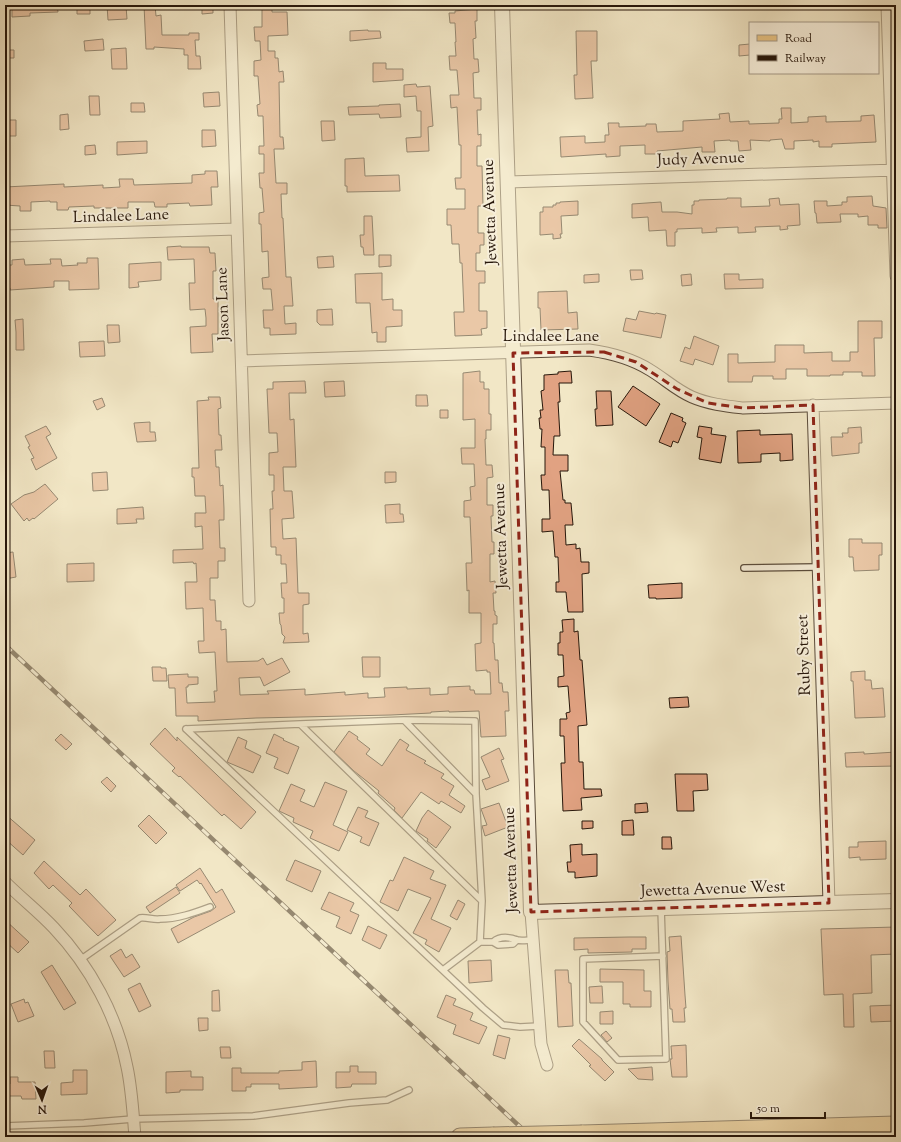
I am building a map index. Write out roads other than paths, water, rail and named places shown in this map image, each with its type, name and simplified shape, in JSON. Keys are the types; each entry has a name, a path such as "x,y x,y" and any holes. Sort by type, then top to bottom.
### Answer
{"main road":[{"path":"460,1137 896,1125"}],"street":[{"name":"Jason Lane","path":"230,5 249,601"},
{"name":"Jewetta Avenue","path":"502,5 531,912 541,1044 547,1065"},
{"path":"887,5 894,170 896,276"},
{"name":"Judy Avenue","path":"507,182 894,170"},
{"name":"Lindalee Lane","path":"5,236 237,229"},
{"name":"Lindalee Lane","path":"242,361 589,350 620,356 636,362 651,370 677,389 708,403 743,408 896,403"},
{"name":"Ruby Street","path":"813,405 829,903"},
{"path":"5,882 54,928 80,960 100,992 120,1038 127,1066 135,1137"},
{"name":"Jewetta Avenue West","path":"531,912 896,902"}],"lane":[{"path":"744,568 818,567"},
{"path":"404,720 476,794"},
{"path":"480,942 482,901 476,794 475,722 404,720 186,729 442,970 503,1025 520,1027 540,1026"},
{"path":"300,724 482,901"},
{"path":"80,960 140,918 159,920 190,915 210,907"},
{"path":"661,908 663,956 666,1059 618,1060 583,1022 583,959 663,956"},
{"path":"442,970 480,942 493,942 498,938 513,937 517,940 533,940"},
{"path":"5,1126 84,1123 133,1119 253,1116 349,1103 387,1100 409,1090"}],"railway":[{"path":"5,645 531,1137"}]}
